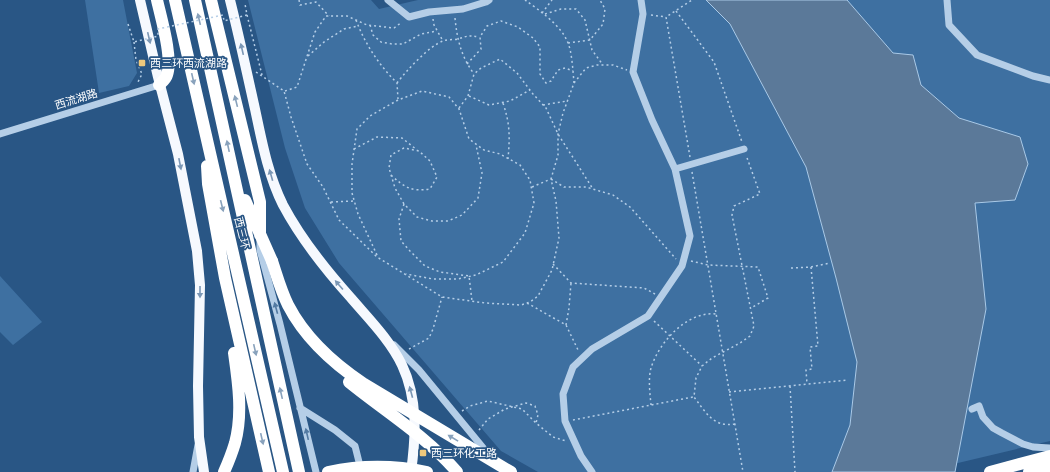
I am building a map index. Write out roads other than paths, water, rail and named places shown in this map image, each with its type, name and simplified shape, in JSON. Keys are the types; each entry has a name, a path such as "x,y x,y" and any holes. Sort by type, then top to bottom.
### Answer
{"highway":[{"path":"157,0 168,53 167,77 159,85"},
{"name":"西三环","path":"175,0 283,472"},
{"name":"西三环","path":"194,0 299,472"},
{"path":"212,0 260,202 260,235"},
{"path":"205,132 208,184 225,278 269,472"},
{"path":"231,163 249,210 272,261 292,316 301,332 319,355 332,368 421,436 439,452 457,472"},
{"path":"224,472 235,443 239,414 238,377 228,312 225,278"},
{"path":"279,283 288,305 306,332 321,349 346,372 511,472"},
{"path":"990,472 1050,456"},
{"path":"1029,472 1050,466"},
{"path":"328,472 369,467 399,468 427,472"}],"main road":[{"path":"140,0 159,85 178,154 197,251 200,286 198,386 199,437 204,472"},
{"path":"230,0 273,183 283,205 299,233 391,347 402,365 413,401 415,435 411,472"}],"street":[{"path":"388,0 409,17 469,7 489,0"},
{"path":"592,472 581,456 565,421 563,394 573,367 592,349 648,316 683,262 690,236 675,169 652,120 633,72 643,14 641,0"},
{"path":"947,0 950,25 977,56 1033,76 1050,80"},
{"name":"西流湖路","path":"0,134 159,85"},
{"path":"675,169 744,149"},
{"path":"260,235 260,250 280,324 316,472"},
{"path":"376,328 419,370 503,472"},
{"path":"972,409 979,406 983,417 993,428 1023,444 1033,447 1050,448"},
{"path":"300,408 335,430 354,446 362,472"},
{"path":"193,472 199,437"}],"place":[{"name":"西三环西流湖路","path":"142,63"},
{"name":"西三环化工路","path":"423,453"}]}
